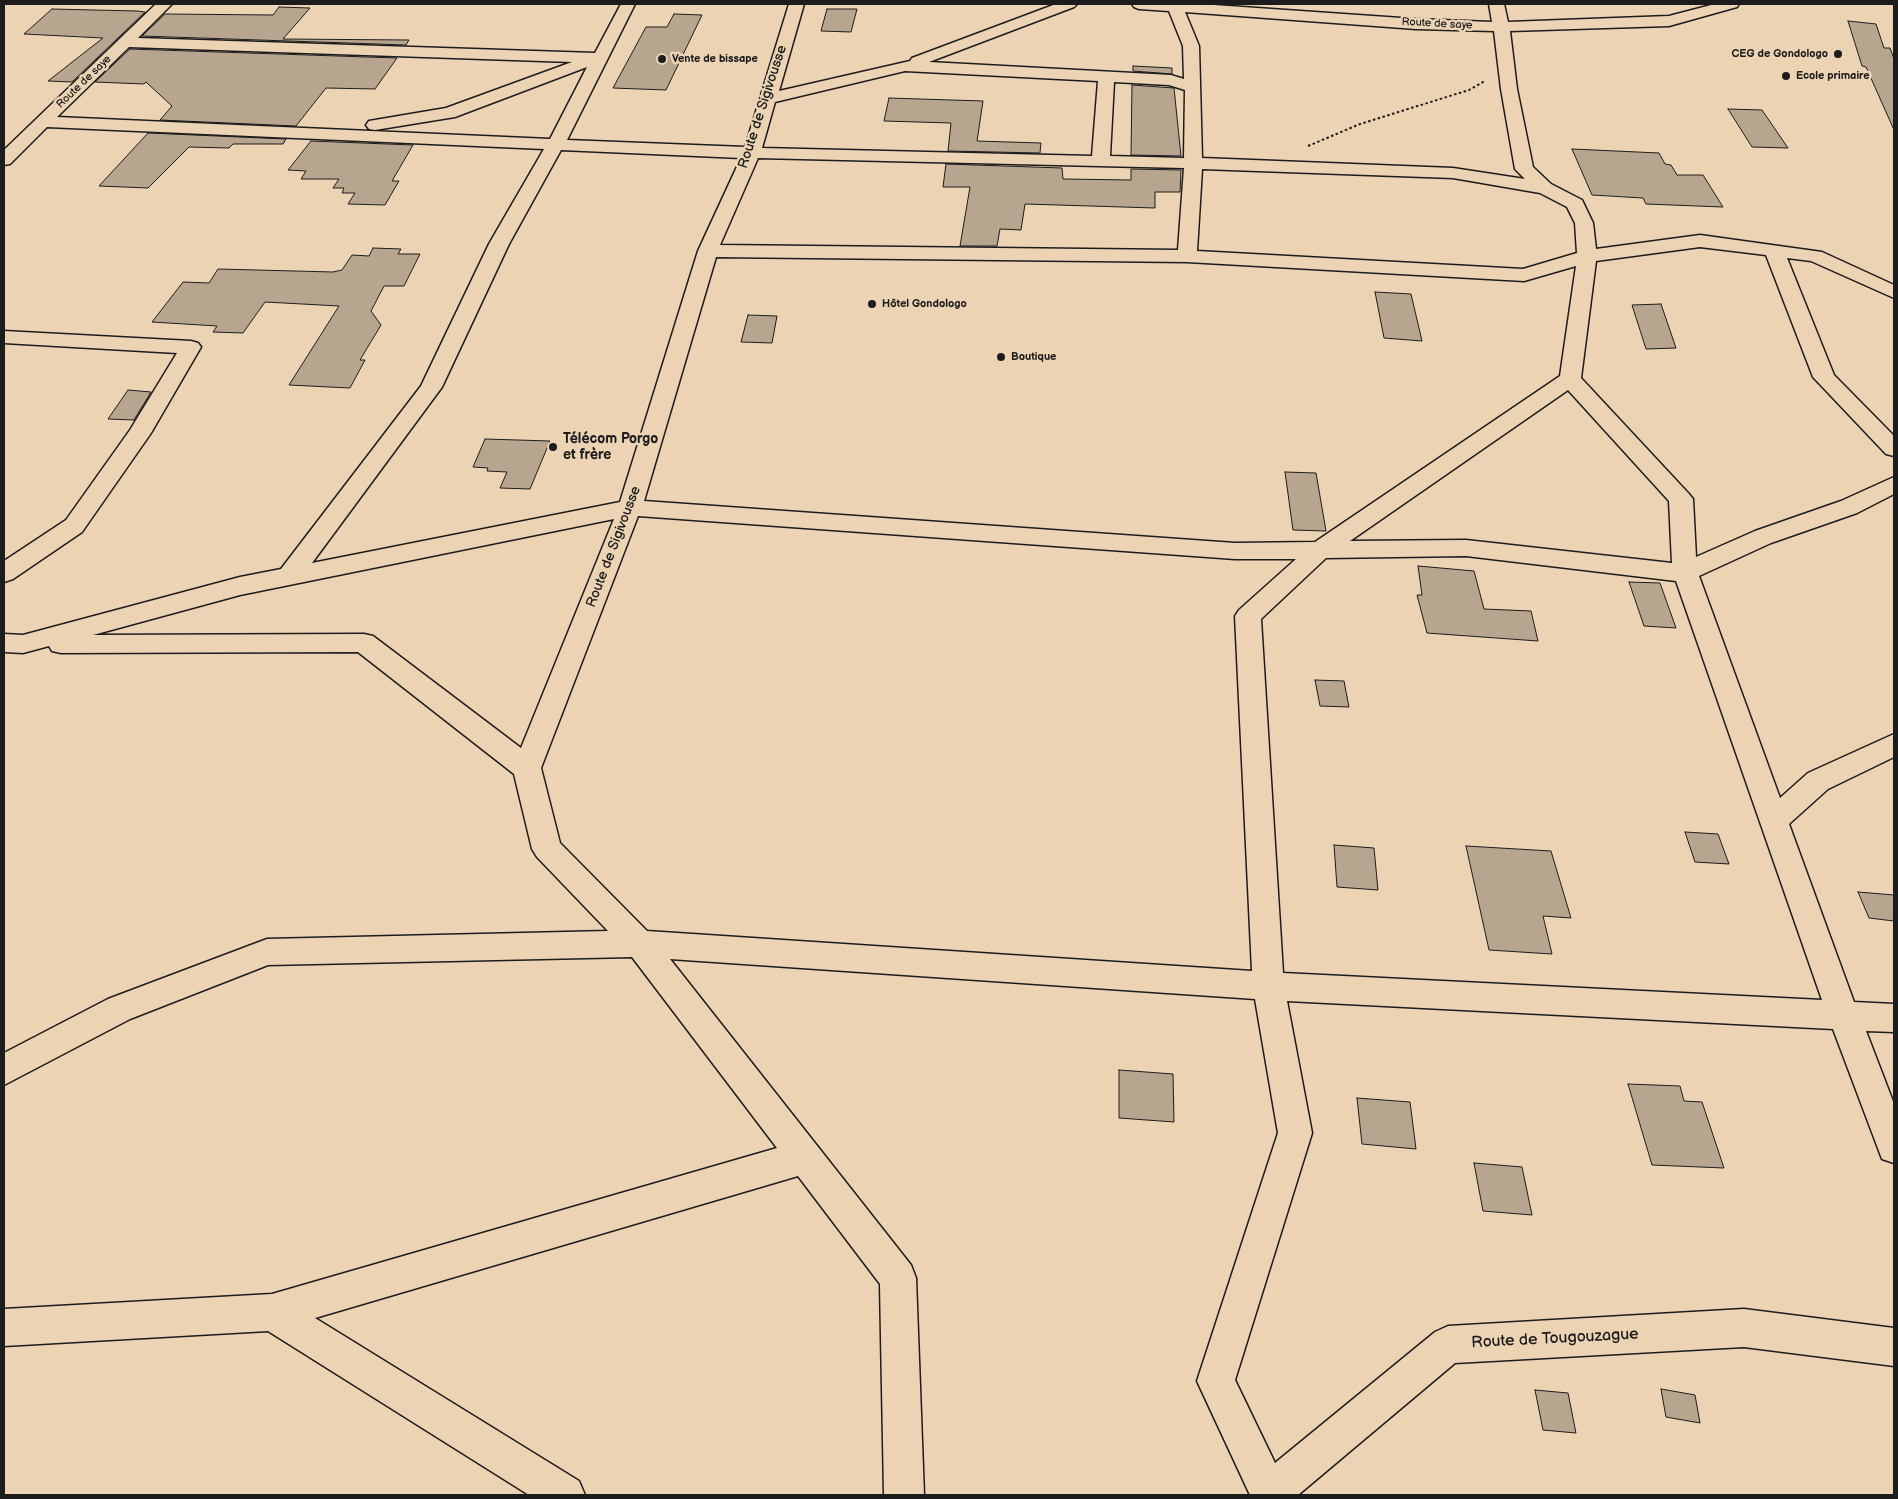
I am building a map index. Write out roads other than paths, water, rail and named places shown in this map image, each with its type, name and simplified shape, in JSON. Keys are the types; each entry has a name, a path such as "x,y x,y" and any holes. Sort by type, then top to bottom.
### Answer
{"street":[{"name":"Route de saye","path":"4,160 164,4"},
{"path":"289,576 430,387 499,244 556,144 628,4"},
{"name":"Route de Sigivousse","path":"527,768 630,508 708,251 752,153 796,4"},
{"path":"767,100 905,66 1069,4"},
{"name":"Route de saye","path":"1139,4 1174,5 1416,24 1501,27 1669,21 1732,4"},
{"path":"1270,1494 1216,1382 1295,1133 1268,986 1248,616 1320,550 1570,379 1587,256 1584,223 1575,204 1545,188 1524,169 1509,89 1508,68 1497,4"},
{"path":"1174,5 1190,46 1193,87 1193,164 1187,256"},
{"path":"125,42 600,58"},
{"path":"320,134 449,113 600,58"},
{"path":"905,66 1171,80 1193,87"},
{"path":"1101,161 1106,76"},
{"path":"43,122 752,153 1101,161 1453,173 1545,188"},
{"path":"708,251 1187,256 1524,275 1587,256 1700,241 1815,256 1894,292"},
{"path":"1774,251 1824,377 1894,449"},
{"path":"4,337 191,347 140,433 74,526 4,573"},
{"path":"1570,379 1681,498 1685,572 1843,1014 1894,1147"},
{"path":"13,643 240,586 630,508 1235,551 1466,548 1666,572 1685,572 1763,537 1849,507 1894,485"},
{"path":"13,643 364,643 527,768 547,850 640,944 898,1278 904,1495"},
{"path":"1774,820 1818,781 1894,745"},
{"path":"4,1070 119,1009 267,952 640,944 1268,986 1894,1018"},
{"path":"4,1328 272,1312 805,1157"},
{"path":"272,1312 565,1495"},
{"name":"Route de Tougouzague","path":"1270,1494 1448,1345 1744,1328 1894,1347"}],"place":[{"name":"CEG de Gondologo","path":"1838,54"},
{"name":"Vente de bissape","path":"662,59"},
{"name":"Ecole primaire","path":"1786,76"},
{"name":"Hôtel Gondologo","path":"872,304"},
{"name":"Boutique","path":"1001,357"},
{"name":"Télécom Porgo et frère","path":"553,447"}]}
